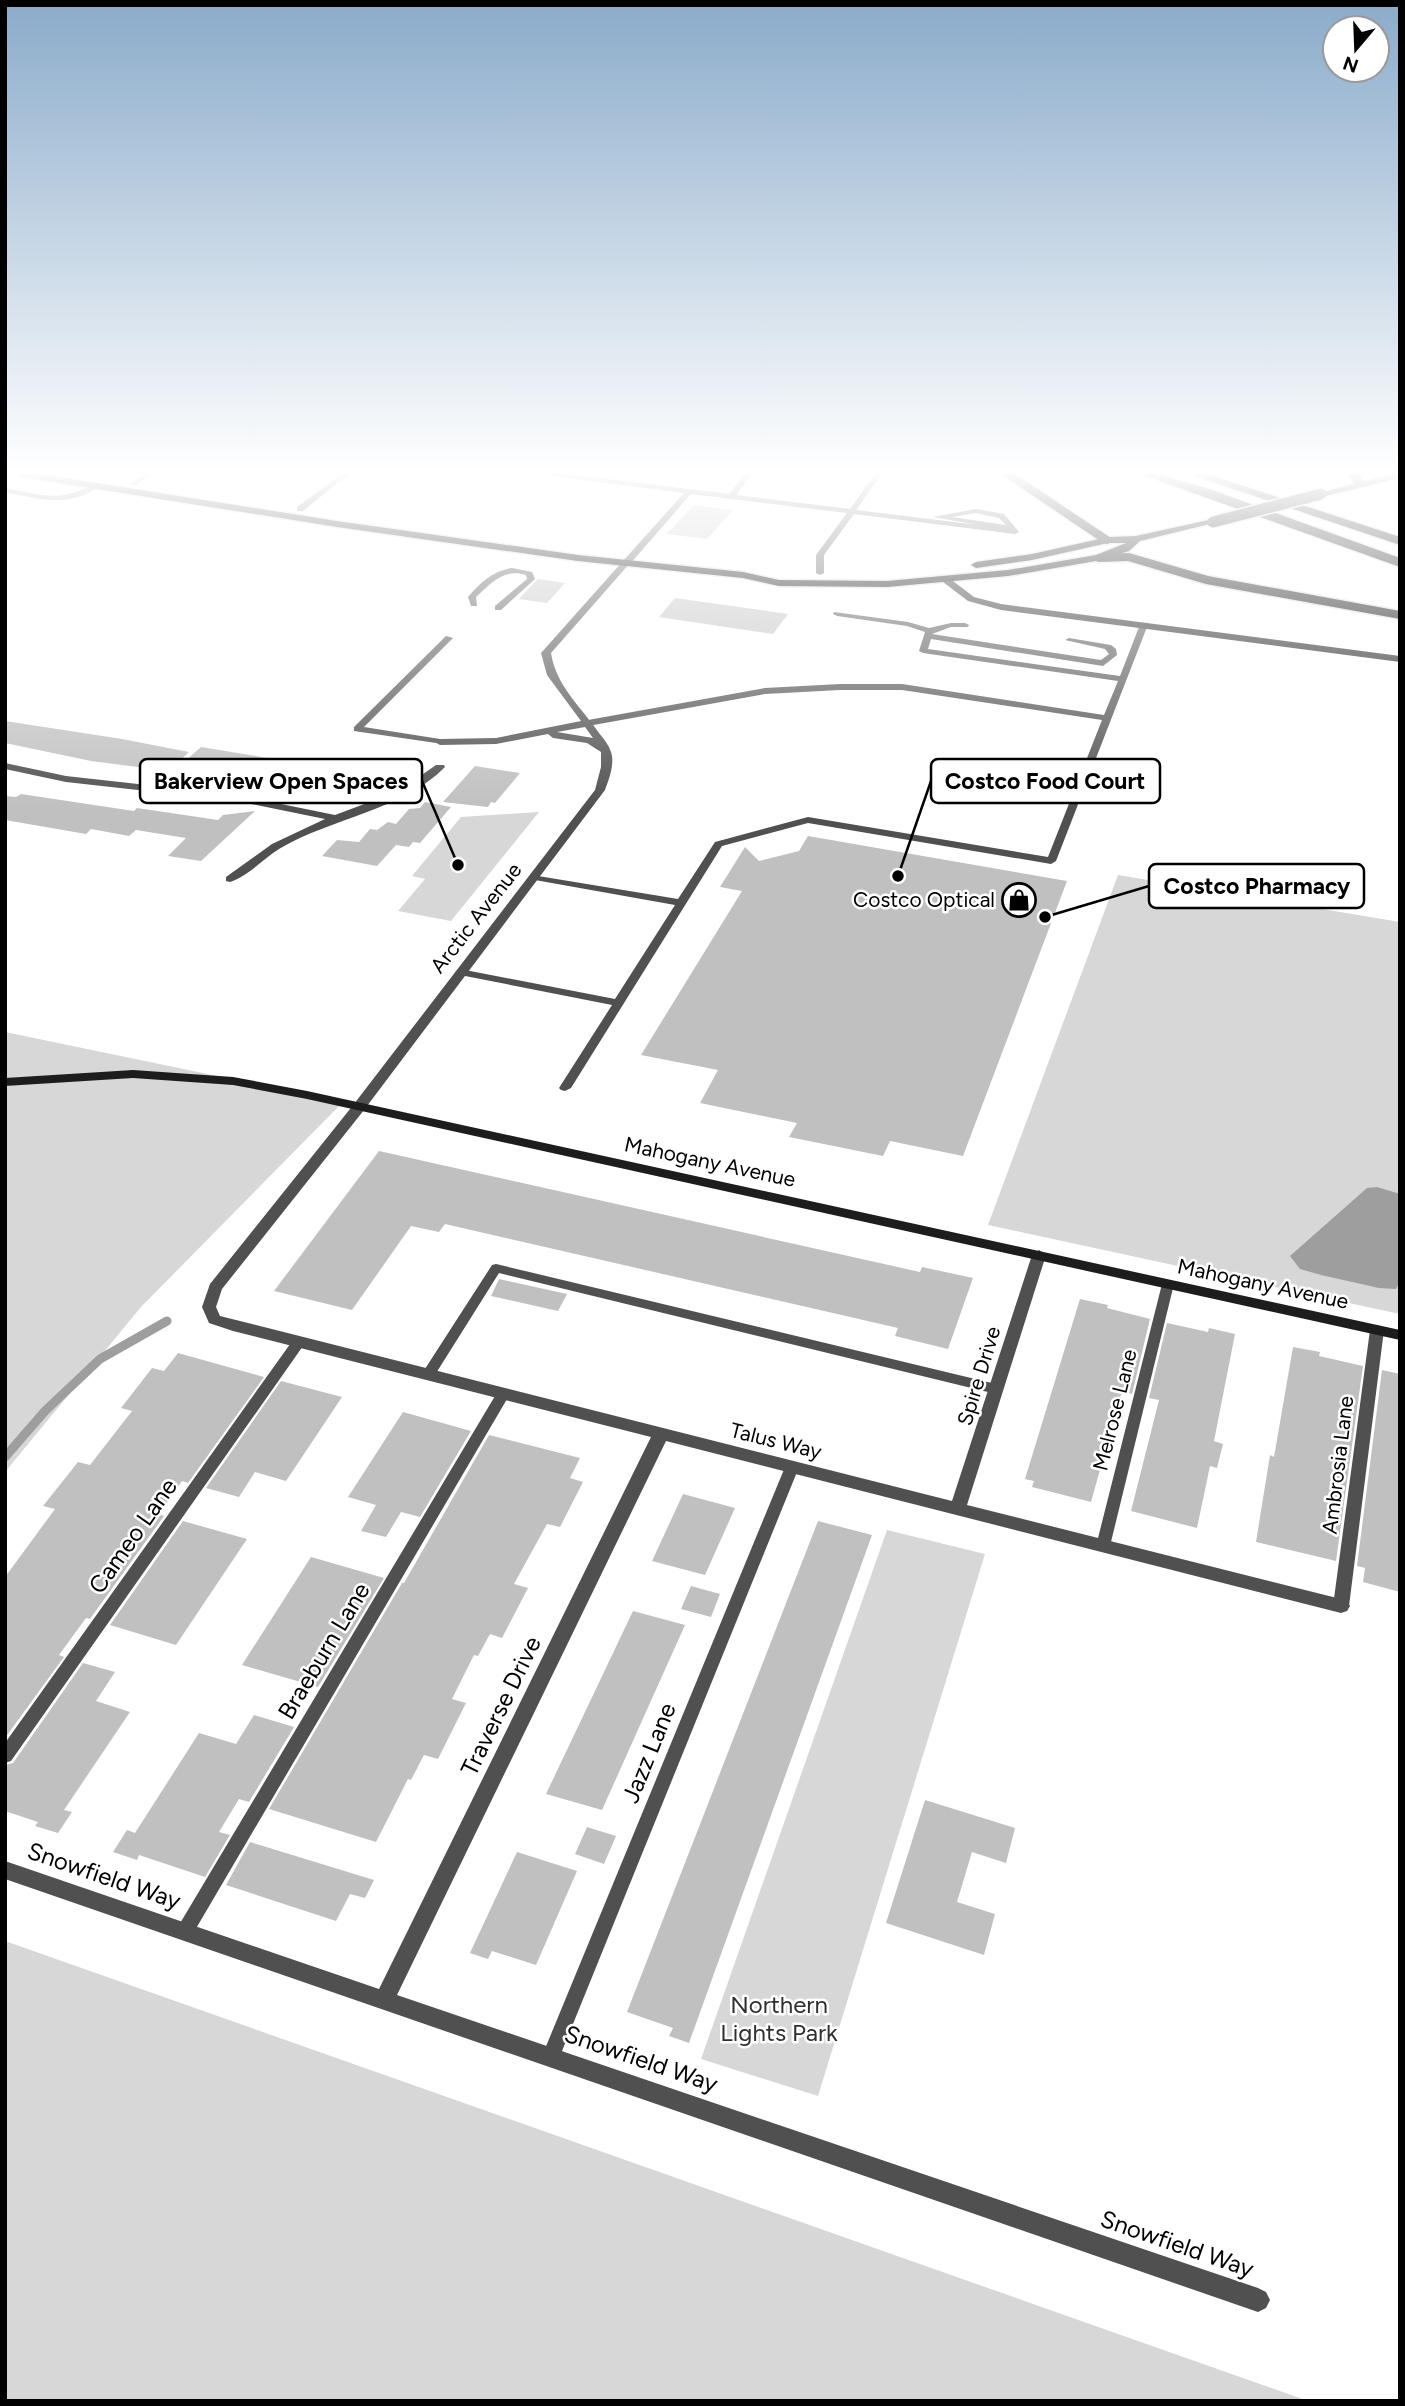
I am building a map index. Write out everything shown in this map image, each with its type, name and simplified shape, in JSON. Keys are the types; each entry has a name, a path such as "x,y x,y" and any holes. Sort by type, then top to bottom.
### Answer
{"highway":[{"path":"1241,586 1400,615"}],"street":[{"path":"605,586 546,653 546,663 552,676 606,751"},
{"path":"954,586 971,599 1001,607 1400,659"},
{"path":"440,742 479,744 588,723"},
{"path":"527,736 572,736 590,740 606,751"},
{"name":"Arctic Avenue","path":"209,1307 215,1288 359,1107 600,790 606,774 606,751"},
{"path":"5,766 66,779 237,798 335,818"},
{"path":"230,879 276,846 335,818 403,793 440,767"},
{"name":"Mahogany Avenue","path":"5,1082 133,1074 233,1081 1400,1335"},
{"name":"Spire Drive","path":"958,1509 1039,1255"},
{"name":"Talus Way","path":"209,1307 214,1319 298,1343 1341,1606"},
{"name":"Traverse Drive","path":"385,1999 662,1434"},
{"name":"Snowfield Way","path":"5,1870 1258,2300"}],"lane":[{"path":"474,604 472,597 483,586"},
{"path":"498,608 523,586"},
{"path":"837,614 908,624 945,638 1104,663"},
{"path":"928,633 951,625 965,625"},
{"path":"565,1088 718,844 808,820 1051,861 1143,627"},
{"path":"928,633 923,651 1123,679"},
{"path":"440,742 357,729 449,638"},
{"path":"1069,640 1108,647 1113,651 1098,676"},
{"path":"588,723 765,691 840,687 902,687 1108,718"},
{"path":"535,877 682,903"},
{"path":"460,972 618,1003"},
{"path":"428,1375 496,1268 996,1389"},
{"name":"Melrose Lane","path":"1103,1546 1168,1284"},
{"name":"Ambrosia Lane","path":"1341,1606 1377,1330"},
{"name":"Cameo Lane","path":"5,1756 298,1343"},
{"name":"Braeburn Lane","path":"185,1931 503,1394"},
{"name":"Jazz Lane","path":"551,2056 792,1467"}],"green space":[{"path":"539,812 451,921 398,911 425,879 412,876 461,817"},
{"path":"1118,875 1400,922 1400,1314 988,1225"},
{"path":"5,1032 343,1102 141,1307 5,1472"},
{"name":"Northern Lights Park","path":"887,1530 985,1554 818,2096 701,2059"},
{"path":"5,1941 1308,2401 5,2401"}],"shaded area":[{"path":"1377,1187 1400,1194 1400,1281 1396,1289 1379,1288 1300,1269 1290,1256 1367,1188"}],"building":[{"path":"531,586 562,586 547,603 519,599"},
{"path":"675,598 788,614 773,634 659,617"},
{"path":"5,721 189,752 169,771 91,761 5,743"},
{"path":"201,747 374,772 358,789 329,784 323,790 177,768"},
{"path":"475,766 520,773 495,803 491,802 488,807 443,802"},
{"path":"21,794 218,820 223,815 255,811 201,861 168,856 186,838 136,830 129,836 91,829 86,834 5,820 5,796 16,797"},
{"path":"425,802 451,807 420,843 413,842 409,847 396,845 377,866 322,856 337,840 359,842 370,829 377,830 388,822 396,824 409,809 420,808"},
{"path":"808,836 1067,881 963,1156 890,1141 883,1156 789,1137 797,1123 700,1103 718,1070 641,1055 742,891 720,887 745,847 759,861 799,851"},
{"path":"379,1151 920,1272 922,1267 973,1278 948,1349 895,1336 898,1328 445,1224 439,1232 411,1226 352,1310 274,1291"},
{"path":"499,1279 567,1294 558,1311 491,1296"},
{"path":"1080,1299 1150,1319 1132,1394 1122,1391 1091,1502 1032,1487 1034,1481 1025,1479"},
{"path":"1167,1323 1208,1332 1209,1328 1235,1334 1214,1441 1223,1444 1217,1468 1210,1466 1197,1528 1131,1511 1159,1400 1149,1398"},
{"path":"1293,1347 1320,1352 1319,1356 1363,1366 1336,1561 1256,1542 1270,1455 1274,1457"},
{"path":"178,1353 264,1377 188,1483 182,1481 159,1514 164,1516 90,1619 86,1618 59,1655 64,1657 5,1738 5,1577 55,1509 43,1506 78,1462 90,1465 132,1411 121,1408 152,1368 164,1371"},
{"path":"1382,1370 1400,1374 1400,1592 1363,1582 1365,1568 1357,1566"},
{"path":"281,1381 342,1397 286,1481 255,1472 239,1497 206,1488"},
{"path":"403,1412 471,1431 420,1517 401,1512 386,1537 361,1531 376,1505 348,1497"},
{"path":"489,1435 580,1458 570,1478 583,1482 560,1527 547,1524 514,1584 528,1588 502,1638 490,1634 478,1656 474,1655 452,1699 466,1703 438,1759 424,1755 411,1780 408,1779 376,1842 269,1809 404,1583"},
{"path":"683,1494 735,1508 705,1575 652,1561"},
{"path":"183,1521 247,1539 176,1645 110,1625"},
{"path":"818,1521 872,1535 689,2043 669,2036 673,2028 627,2012"},
{"path":"311,1557 384,1578 318,1687 242,1665"},
{"path":"691,1586 720,1594 711,1617 681,1609"},
{"path":"633,1611 685,1625 602,1810 546,1794"},
{"path":"83,1663 115,1672 96,1701 130,1712 64,1810 72,1812 58,1833 35,1826 38,1822 5,1811 5,1765 13,1763"},
{"path":"254,1715 294,1727 249,1802 239,1799 219,1832 230,1835 205,1877 139,1855 137,1860 113,1852 127,1830 135,1833 199,1733 236,1744"},
{"path":"925,1800 1015,1828 1006,1863 972,1852 957,1902 995,1914 984,1955 886,1923"},
{"path":"587,1827 616,1836 604,1864 575,1854"},
{"path":"250,1842 374,1880 365,1898 350,1894 336,1921 226,1885"},
{"path":"517,1852 577,1871 536,1965 492,1951 488,1959 470,1953"}],"waterway":[{"path":"5,1457 45,1411 100,1359 167,1321"}],"place":[{"name":"Bakerview Open Spaces","path":"458,865"},
{"name":"Costco Food Court","path":"898,876"},
{"name":"Costco Optical","path":"1019,900"},
{"name":"Costco Pharmacy","path":"1045,917"}]}
